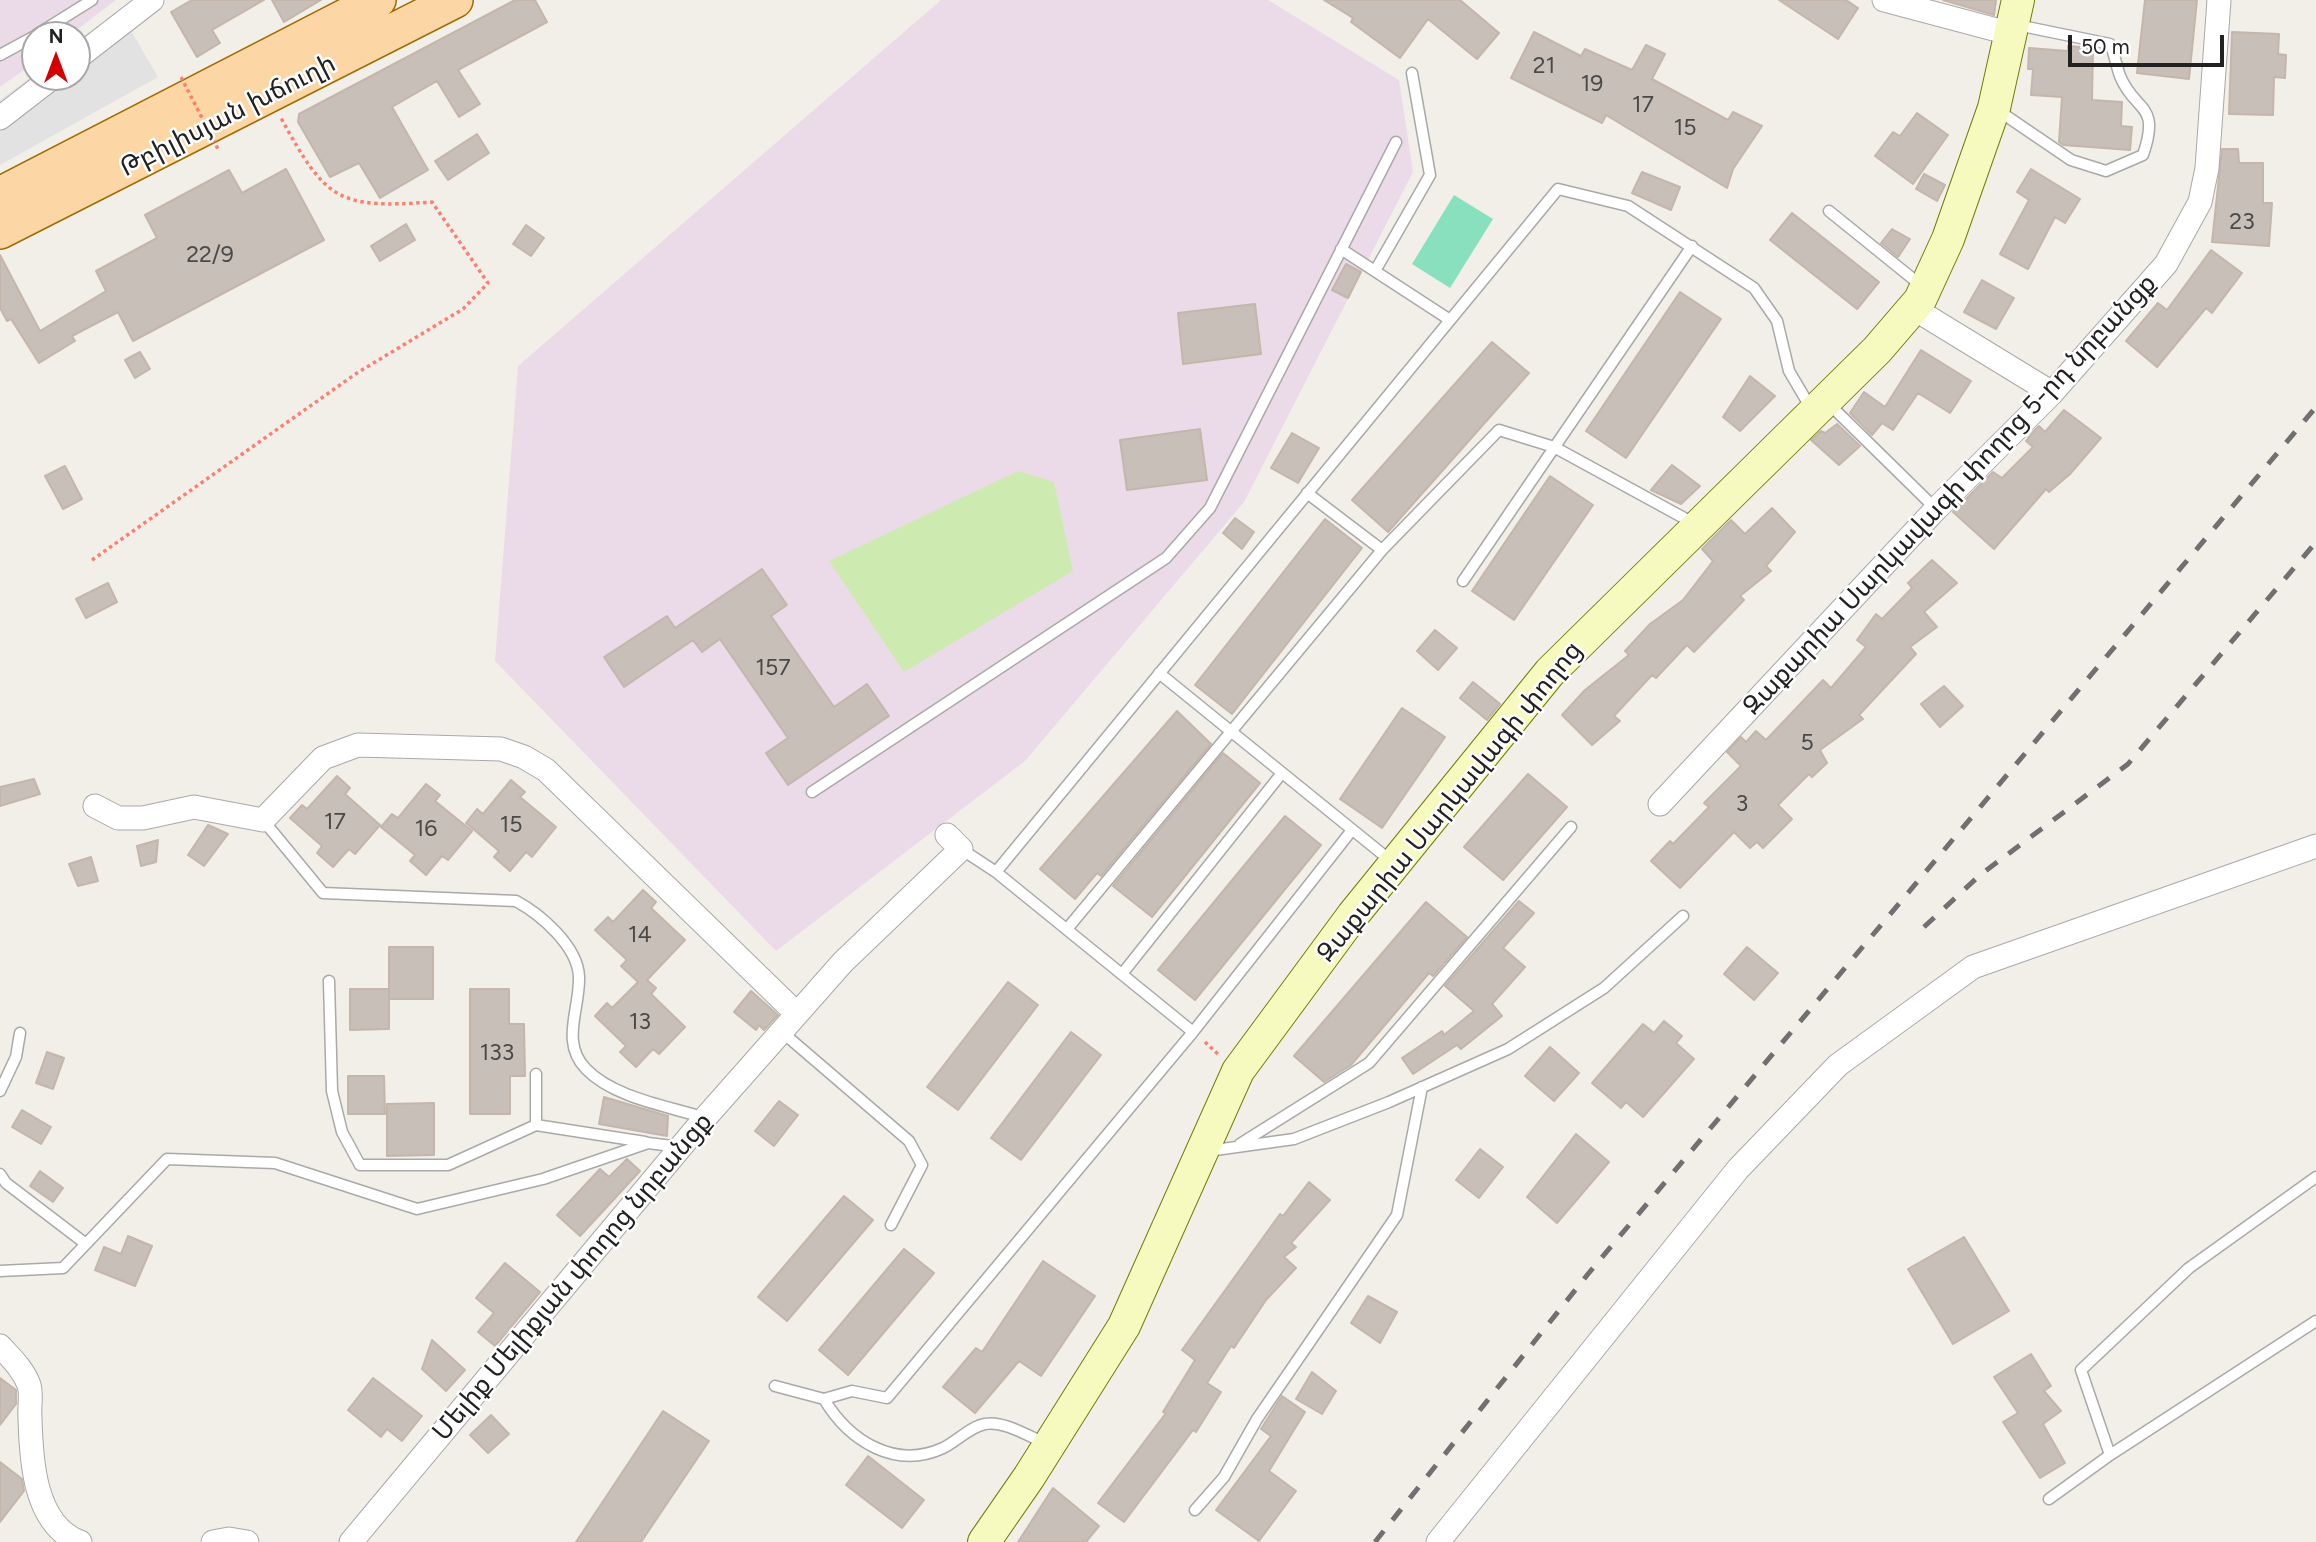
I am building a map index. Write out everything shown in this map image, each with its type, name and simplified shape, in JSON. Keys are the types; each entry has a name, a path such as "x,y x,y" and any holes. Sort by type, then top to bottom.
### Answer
{"main road":[{"name":"Թբիլիսյան խճուղի","path":"0,195 378,0"},
{"name":"Թբիլիսյան խճուղի","path":"0,231 455,0"},
{"name":"Զաքարիա Սարկավագի փողոց","path":"984,1542 1124,1325 1238,1071 1395,864 1550,672 1820,406 1919,298 1948,239 1994,108 2015,20"}],"street":[{"path":"91,47 152,0"},
{"path":"1884,0 2015,20"},
{"name":"Զաքարիա Սարկավագի փողոց 5-րդ նրբանցք","path":"1660,804 1936,509 2052,393 2166,264 2200,202 2207,168 2219,0"},
{"path":"0,118 35,91"},
{"path":"1919,298 2052,393"},
{"path":"95,806 118,818 143,818 194,807 263,820 323,758 358,745 501,749 524,757 546,770 797,1014"},
{"name":"Մելիք Մելիքյան փողոց նրբանցք","path":"352,1542 705,1118 954,842"},
{"path":"1438,1542 1738,1168 1838,1065 1973,967 2316,846"},
{"path":"0,1346 20,1367 30,1388 32,1468 47,1510 69,1538 80,1542"},
{"path":"213,1542 229,1539 247,1542"}],"lane":[{"path":"58,21 92,0"},
{"path":"1994,108 2071,160 2106,171 2143,155 2150,135 2148,112 2121,77 2110,44 2015,20"},
{"path":"0,55 21,43"},
{"path":"1375,271 1430,175 1412,73"},
{"path":"812,792 1166,558 1210,508 1396,142"},
{"path":"996,872 1558,189 1628,206 1754,288 1777,321 1789,371 1820,406 1936,509"},
{"path":"1829,211 1919,298"},
{"path":"1463,581 1692,246"},
{"path":"1341,248 1450,320"},
{"path":"1067,929 1382,550 1499,430 1554,447 1697,525"},
{"path":"1307,493 1382,550"},
{"path":"1159,673 1395,864"},
{"path":"1122,974 1282,772"},
{"path":"263,820 323,893 516,901 529,908 574,956 579,975 572,1037 577,1059 588,1072 614,1088 705,1118"},
{"path":"1235,1147 1369,1063 1571,827"},
{"path":"775,1386 824,1399 852,1391 887,1398 1193,1032 1352,830"},
{"path":"954,842 996,872 1193,1032"},
{"path":"1203,1152 1294,1139 1508,1049 1604,988 1683,916"},
{"path":"329,981 332,1091 342,1132 360,1166 448,1166 536,1125 682,1148"},
{"path":"782,1032 909,1141 922,1166 891,1225"},
{"path":"0,1091 16,1057 20,1033"},
{"path":"536,1074 536,1125"},
{"path":"1195,1510 1224,1477 1257,1419 1397,1216 1422,1087"},
{"path":"0,1271 63,1268 167,1158 275,1163 417,1209 543,1179 648,1143"},
{"path":"0,1174 6,1183 86,1244"},
{"path":"2110,1455 2081,1370 2189,1268 2316,1177"},
{"path":"2049,1499 2110,1455 2316,1321"},
{"path":"824,1399 834,1416 855,1436 880,1451 906,1457 925,1456 946,1447 982,1424 994,1423 1049,1444"}],"path":[{"path":"181,77 219,150"},
{"path":"92,560 357,373 463,309 488,283 432,202 385,206 341,198 309,169 270,96"},
{"path":"1193,1032 1238,1071"}],"shaded area":[{"path":"0,0 116,0 88,21 21,21 21,72 0,87"},
{"path":"941,0 1268,0 1399,80 1413,172 1244,502 1025,761 776,951 495,661 518,366"},
{"path":"120,12 158,77 0,165 0,100 21,84 21,91 91,91 91,33"}],"green space":[{"path":"1454,195 1493,219 1450,288 1412,264"},
{"path":"1018,471 1054,482 1073,571 904,672 829,561"}],"building":[{"path":"192,0 264,0 212,30 220,43 197,57 171,12"},
{"path":"272,0 321,0 284,22"},
{"path":"515,0 535,0 547,22 458,70 480,104 459,117 437,81 392,107 428,170 380,198 359,163 330,177 298,122 299,114"},
{"path":"1324,0 1460,0 1499,33 1477,59 1428,19 1400,58 1351,22 1353,18"},
{"path":"1779,0 1846,0 1858,8 1838,39"},
{"path":"1943,0 1996,0 1994,15"},
{"path":"2145,0 2197,0 2189,79 2137,73"},
{"path":"1534,32 1581,56 1585,49 1632,70 1646,45 1665,54 1652,79 1728,120 1733,112 1762,126 1733,169 1727,188 1606,115 1602,123 1511,78"},
{"path":"2232,32 2279,34 2278,54 2286,55 2285,78 2274,77 2273,115 2229,114"},
{"path":"2068,46 2093,48 2092,100 2122,102 2121,126 2132,127 2130,150 2063,145 2059,142 2062,97 2031,95 2033,69 2028,69 2029,48 2068,51"},
{"path":"1917,113 1948,135 1913,184 1875,156 1893,132 1900,136"},
{"path":"477,134 489,153 448,180 435,161"},
{"path":"2222,149 2238,149 2239,163 2263,163 2263,203 2272,203 2269,246 2212,242"},
{"path":"286,169 324,240 133,341 118,312 72,336 75,341 39,363 11,319 7,321 0,308 0,255 40,331 106,291 96,271 157,238 145,215 229,170 242,193"},
{"path":"2031,169 2080,199 2065,223 2055,217 2028,269 2000,254 2029,200 2017,192"},
{"path":"1642,172 1680,187 1671,210 1632,193"},
{"path":"1924,174 1945,185 1937,201 1916,189"},
{"path":"1792,213 1879,282 1857,309 1770,240"},
{"path":"406,224 415,240 380,261 371,246"},
{"path":"526,225 544,238 531,256 513,244"},
{"path":"1892,229 1910,239 1898,257 1881,243"},
{"path":"2211,250 2242,273 2212,313 2206,308 2157,367 2126,341 2158,303 2167,310"},
{"path":"1346,264 1361,272 1348,298 1332,290"},
{"path":"1982,280 2014,298 1996,329 1964,312"},
{"path":"1680,292 1721,319 1626,458 1586,431"},
{"path":"1255,304 1261,354 1183,364 1178,313"},
{"path":"1492,342 1529,373 1388,532 1352,500"},
{"path":"1921,350 1971,381 1950,413 1918,393 1893,430 1882,423 1872,435 1850,413 1864,392 1885,407"},
{"path":"140,352 150,369 135,378 125,360"},
{"path":"1750,376 1775,396 1740,431 1723,417"},
{"path":"2064,410 2101,438 2070,474 2049,492 2046,489 1994,549 1953,512 1993,472 2002,478 2033,447 2026,441 2032,433 2039,426 2045,432"},
{"path":"1837,424 1860,446 1839,465 1811,440 1821,431 1825,433"},
{"path":"1200,429 1207,480 1127,490 1120,440"},
{"path":"1292,433 1319,448 1298,483 1271,468"},
{"path":"1672,465 1700,486 1681,504 1651,490"},
{"path":"65,466 82,499 63,509 45,476"},
{"path":"1550,476 1593,505 1514,620 1472,591"},
{"path":"1772,508 1795,532 1766,566 1771,571 1740,596 1744,600 1694,652 1687,645 1656,678 1652,675 1614,716 1620,721 1592,745 1562,715 1585,690 1629,655 1625,651 1650,624 1683,600 1713,561 1702,549 1731,520 1745,534"},
{"path":"1235,518 1254,532 1242,549 1223,533"},
{"path":"1325,519 1362,548 1232,714 1195,685"},
{"path":"1932,560 1957,583 1924,612 1937,627 1910,647 1916,654 1859,715 1863,719 1820,750 1827,763 1812,777 1809,774 1778,805 1792,819 1763,848 1757,842 1750,848 1734,832 1680,888 1651,861 1670,841 1673,844 1709,807 1704,803 1741,766 1727,752 1741,737 1746,742 1756,731 1766,740 1823,680 1831,688 1866,647 1857,640 1876,614 1882,619 1912,588 1908,583"},
{"path":"762,569 787,605 771,616 834,707 867,684 889,716 788,785 766,753 788,738 720,639 702,652 693,640 624,687 604,657 667,616 675,628"},
{"path":"108,583 117,602 86,618 76,599"},
{"path":"1435,630 1457,648 1438,670 1417,651"},
{"path":"1473,682 1500,704 1487,720 1460,698"},
{"path":"1944,686 1963,706 1940,727 1921,704"},
{"path":"1402,708 1445,737 1382,828 1340,799"},
{"path":"1177,711 1211,744 1101,876 1097,873 1075,899 1040,869"},
{"path":"1223,753 1260,783 1152,917 1113,886"},
{"path":"1528,774 1567,807 1503,880 1464,847"},
{"path":"337,776 350,788 345,794 380,825 355,854 349,849 333,867 317,853 322,846 290,818 302,805 307,809"},
{"path":"34,779 40,794 0,806 0,787"},
{"path":"511,780 525,792 520,797 556,827 532,857 526,852 510,871 494,857 499,851 466,823 477,809 483,814"},
{"path":"426,784 440,795 435,801 472,831 448,860 442,856 426,875 410,861 415,855 381,827 392,814 398,818"},
{"path":"1285,816 1321,845 1195,1000 1158,970"},
{"path":"208,825 228,834 204,866 188,855"},
{"path":"158,840 156,862 141,866 137,846"},
{"path":"91,857 98,881 78,886 69,864"},
{"path":"643,890 656,902 651,908 685,940 647,980 656,988 651,994 685,1027 659,1054 653,1049 636,1067 620,1052 626,1046 595,1016 607,1003 612,1008 638,982 621,966 627,960 595,930 608,917 613,922"},
{"path":"1519,901 1534,913 1503,948 1525,967 1492,1004 1502,1016 1461,1049 1457,1045 1413,1074 1402,1058 1442,1031 1444,1035 1474,1011 1445,986"},
{"path":"1426,902 1467,937 1433,976 1429,973 1351,1065 1324,1082 1294,1056"},
{"path":"389,947 433,947 433,999 389,999"},
{"path":"1747,947 1778,973 1754,1000 1724,974"},
{"path":"1008,982 1038,1005 958,1110 927,1087"},
{"path":"350,989 389,989 389,1029 350,1030"},
{"path":"470,989 509,989 509,1024 524,1024 525,1076 510,1076 510,1114 470,1114"},
{"path":"751,991 778,1015 764,1030 759,1025 756,1030 734,1012"},
{"path":"1664,1021 1682,1036 1676,1043 1694,1059 1643,1117 1626,1102 1621,1108 1592,1083 1643,1024 1654,1033"},
{"path":"1071,1032 1101,1055 1021,1160 991,1138"},
{"path":"1550,1047 1579,1073 1554,1101 1525,1076"},
{"path":"47,1052 64,1058 53,1089 36,1083"},
{"path":"348,1076 384,1076 385,1114 348,1114"},
{"path":"604,1097 668,1116 667,1136 599,1124"},
{"path":"779,1101 798,1115 774,1146 755,1131"},
{"path":"434,1103 434,1155 387,1156 387,1104"},
{"path":"22,1110 51,1127 41,1144 12,1127"},
{"path":"1576,1134 1609,1162 1557,1223 1527,1197"},
{"path":"1480,1149 1503,1167 1479,1198 1456,1180"},
{"path":"627,1159 640,1171 580,1236 557,1215 600,1169 609,1177"},
{"path":"40,1171 63,1188 53,1202 30,1186"},
{"path":"1309,1182 1330,1200 1291,1243 1296,1247 1284,1257 1296,1268 1266,1300 1234,1348 1231,1346 1207,1383 1221,1392 1196,1432 1193,1430 1124,1522 1098,1503 1166,1413 1163,1412 1195,1360 1182,1350 1280,1214 1283,1216"},
{"path":"844,1196 873,1220 787,1321 758,1297"},
{"path":"128,1236 152,1246 135,1286 95,1270 104,1247 121,1254"},
{"path":"1964,1237 2009,1311 1953,1344 1908,1269"},
{"path":"904,1249 934,1273 848,1375 819,1350"},
{"path":"1043,1261 1095,1296 1041,1376 1019,1361 975,1413 943,1387 976,1348 982,1352"},
{"path":"505,1263 540,1292 495,1346 478,1332 494,1313 476,1298"},
{"path":"1368,1296 1397,1312 1380,1343 1351,1323"},
{"path":"432,1340 465,1370 446,1391 422,1369"},
{"path":"2031,1354 2051,1386 2044,1391 2061,1411 2043,1424 2065,1463 2040,1478 2003,1422 2018,1413 1994,1377"},
{"path":"1312,1372 1336,1391 1322,1414 1296,1399"},
{"path":"0,1378 16,1390 16,1404 0,1425"},
{"path":"373,1378 422,1416 402,1441 387,1429 381,1437 348,1410"},
{"path":"1282,1396 1305,1412 1269,1471 1296,1491 1259,1541 1216,1510 1271,1436 1261,1429"},
{"path":"663,1411 709,1441 641,1542 576,1542"},
{"path":"491,1415 509,1434 488,1453 470,1435"},
{"path":"868,1456 924,1500 902,1528 846,1485"},
{"path":"0,1462 22,1479 24,1491 0,1522"},
{"path":"1053,1488 1099,1526 1086,1542 1018,1542"}],"railway":[{"path":"1375,1542 1588,1274 2316,407"},
{"path":"1924,927 1980,875 2128,764 2316,542"}]}
